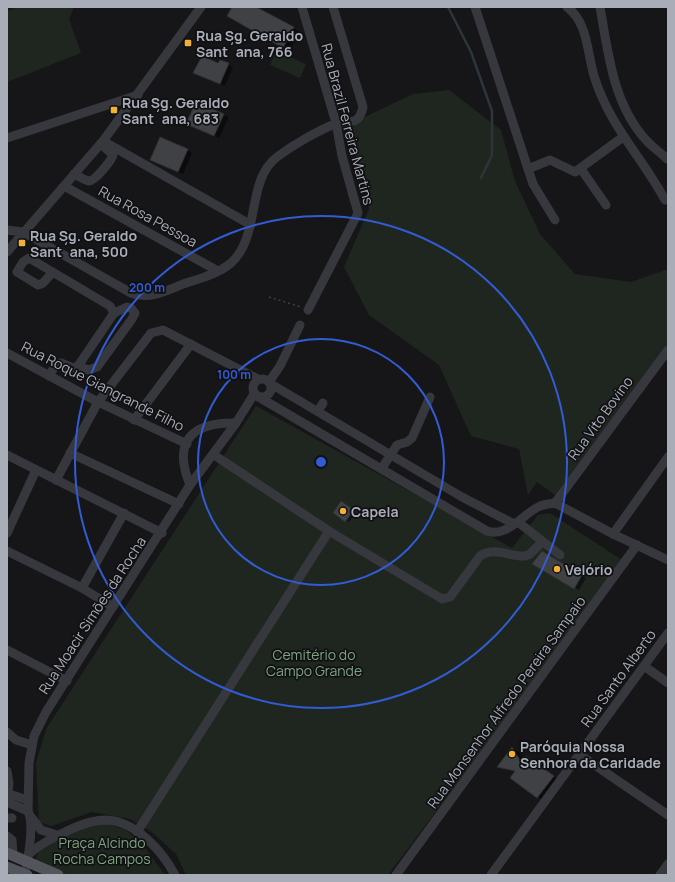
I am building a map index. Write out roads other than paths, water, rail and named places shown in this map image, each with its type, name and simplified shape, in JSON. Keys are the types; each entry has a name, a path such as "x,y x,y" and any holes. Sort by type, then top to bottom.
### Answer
{"main road":[{"path":"10,854 28,858 58,875"},
{"path":"7,867 26,874"}],"street":[{"path":"7,252 102,142 138,95 201,7"},
{"name":"Rua Brazil Ferreira Martins","path":"302,7 336,123 342,156 358,214 308,310"},
{"path":"7,230 23,232 131,293 139,296 148,296 218,271 236,258 242,249 251,225 262,175 267,166 276,157 336,123 356,120 361,114 363,107 333,7"},
{"path":"475,7 533,184 554,220"},
{"path":"567,7 576,16 582,28 600,92 608,114 654,179 665,200"},
{"path":"600,7 614,80 622,101 645,139 667,157"},
{"path":"7,138 138,95"},
{"path":"528,169 550,160 557,162 570,171 575,172 623,137"},
{"path":"74,174 87,181 92,181 96,178 113,155 102,142"},
{"path":"102,142 251,225"},
{"path":"581,169 606,205"},
{"name":"Rua Rosa Pessoa","path":"64,186 218,271"},
{"path":"53,272 110,306 114,313"},
{"path":"49,376 56,364 61,363 73,368 78,366 114,313 127,307 132,308 135,313 132,319 97,367 88,370 78,366"},
{"path":"256,395 263,397 268,395 271,390 270,383 300,325"},
{"path":"56,480 98,402 151,333 163,330 258,380 266,380 390,455 499,518 516,523 560,555"},
{"path":"134,420 192,344"},
{"name":"Rua Vito Bovino","path":"555,503 668,350"},
{"name":"Rua Roque Giangrande Filho","path":"7,353 98,402 187,444"},
{"path":"258,380 253,386 256,395 487,531 498,532 516,523 538,507 555,503 613,534 668,560"},
{"name":"Rua Moacir Simões da Rocha","path":"26,874 30,814 28,800 28,763 34,736 46,712 162,533 190,485 214,456 256,395"},
{"path":"382,468 397,445 407,442 412,438 430,397"},
{"path":"318,411 323,403"},
{"path":"190,485 184,470 182,459 187,444 195,432 201,427 221,423 236,423"},
{"path":"70,453 179,504"},
{"path":"7,455 162,533"},
{"path":"214,456 328,531 442,599 450,597 480,556 485,553 491,551 525,556 542,542"},
{"path":"613,534 668,457"},
{"path":"7,533 36,470"},
{"path":"416,488 423,474"},
{"path":"82,588 124,513"},
{"path":"137,832 328,531"},
{"name":"Rua Monsenhor Alfredo Pereira Sampaio","path":"396,875 637,545"},
{"path":"7,551 82,588 113,607"},
{"name":"Rua Santo Alberto","path":"491,875 668,633"},
{"path":"7,650 67,681"},
{"path":"644,666 668,683"},
{"path":"7,732 16,740 32,746"},
{"path":"580,755 668,816"},
{"path":"7,771 8,800"},
{"path":"8,800 30,814 41,830 56,836"},
{"path":"8,800 28,800"},
{"path":"28,858 40,844 56,836 85,824 106,820 125,825 137,832 157,850 175,875"},
{"path":"7,836 12,840 10,854"},
{"path":"660,875 668,864"}],"waterway":[{"path":"448,7 471,52 492,111 492,155 481,178"}],"place":[{"name":"Rua Sg. Geraldo Sant´ana, 766","path":"188,43"},
{"name":"Rua Sg. Geraldo Sant´ana, 683","path":"114,110"},
{"name":"Rua Sg. Geraldo Sant´ana, 500","path":"22,243"},
{"name":"Capela","path":"343,511"},
{"name":"Velório","path":"557,569"},
{"name":"Paróquia Nossa Senhora da Caridade","path":"512,754"}],"park label":[{"name":"Cemitério do Campo Grande","path":"314,662"},
{"name":"Praça Alcindo Rocha Campos","path":"102,850"}]}
